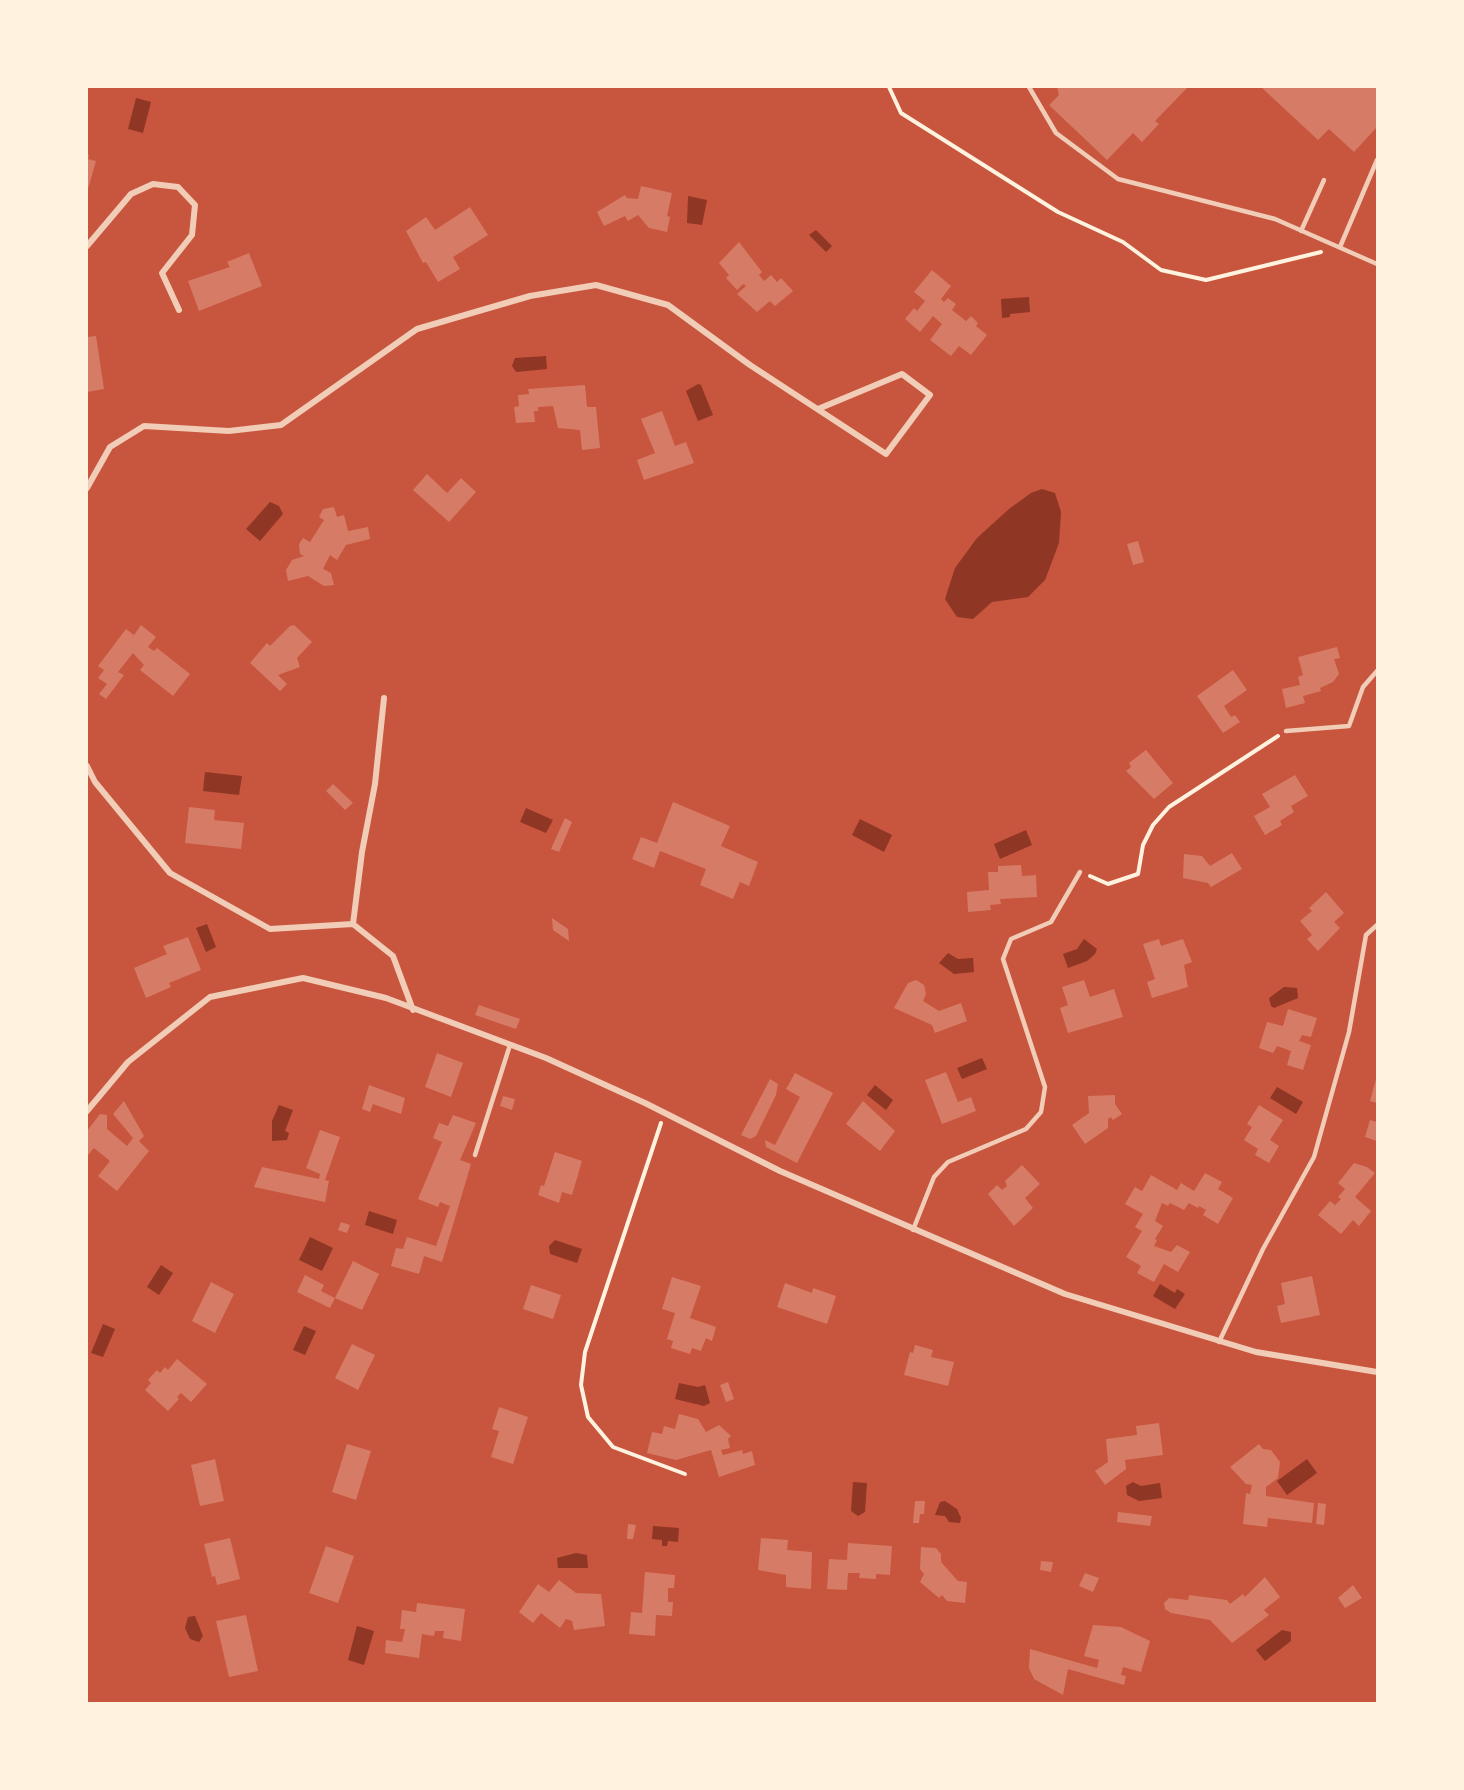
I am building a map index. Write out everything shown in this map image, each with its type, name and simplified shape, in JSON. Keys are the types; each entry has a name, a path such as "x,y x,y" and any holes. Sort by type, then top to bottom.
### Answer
{"street":[{"path":"87,246 131,194 153,184 178,187 195,205 192,235 162,273 179,310"},
{"path":"87,488 110,447 144,426 229,431 281,425 417,329 530,296 596,285 668,305 750,365 886,454 930,395 902,374 818,409"},
{"path":"353,924 362,852 375,784 384,698"},
{"path":"87,766 95,782 170,873 270,929 353,924 393,956 412,1010"},
{"path":"87,1111 128,1062 210,997 303,978 365,992 510,1045 592,1078 780,1171 1065,1294 1256,1352 1377,1372"}],"lane":[{"path":"1029,87 1056,133 1118,179 1275,219 1377,264"},
{"path":"1341,247 1377,160"},
{"path":"1301,231 1324,180"},
{"path":"1286,731 1349,726 1363,687 1377,671"},
{"path":"913,1230 934,1177 948,1162 1026,1129 1041,1112 1045,1087 1003,959 1011,939 1051,922 1080,872"},
{"path":"1220,1342 1263,1249 1314,1156 1349,1032 1366,935 1377,925"},
{"path":"475,1155 510,1045"}],"path":[{"path":"889,87 901,113 1058,212 1123,242 1161,270 1206,280 1341,247"},
{"path":"1080,872 1108,884 1138,874 1143,845 1153,825 1169,807 1286,731"},
{"path":"664,1114 585,1352 581,1385 588,1417 613,1446 685,1474"}],"shaded area":[{"path":"136,98 151,102 143,133 128,129"},
{"path":"688,196 707,200 702,225 687,223"},
{"path":"816,230 832,246 826,252 809,235"},
{"path":"1029,297 1030,312 1010,314 1010,317 1002,318 1001,299"},
{"path":"546,356 547,369 516,372 512,366 515,358"},
{"path":"698,384 701,385 713,415 698,421 686,391"},
{"path":"1042,489 1055,493 1061,512 1059,543 1045,580 1028,597 992,602 973,619 957,617 945,599 955,568 977,538 1009,509 1031,493"},
{"path":"270,502 279,506 283,514 260,541 246,529"},
{"path":"205,772 242,776 239,795 203,791"},
{"path":"526,808 553,820 546,833 520,822"},
{"path":"860,819 892,835 884,852 852,835"},
{"path":"1026,830 1032,845 1000,859 994,844"},
{"path":"207,924 216,947 206,952 196,928"},
{"path":"1084,939 1097,949 1095,954 1087,961 1068,968 1063,954 1077,949"},
{"path":"948,953 958,959 973,958 974,972 954,974 939,963"},
{"path":"1284,987 1297,988 1298,998 1274,1008 1269,998"},
{"path":"982,1058 987,1069 962,1079 957,1068"},
{"path":"875,1085 893,1100 886,1110 867,1095"},
{"path":"1277,1087 1303,1102 1296,1114 1270,1098"},
{"path":"279,1105 293,1110 285,1131 289,1133 287,1140 272,1141 272,1121"},
{"path":"369,1211 397,1220 393,1234 365,1225"},
{"path":"310,1237 333,1248 322,1271 299,1260"},
{"path":"555,1240 582,1249 577,1263 550,1254 549,1246"},
{"path":"161,1265 173,1273 159,1295 147,1287"},
{"path":"1160,1284 1175,1293 1177,1289 1185,1294 1175,1309 1153,1296"},
{"path":"103,1324 115,1329 103,1357 91,1353"},
{"path":"304,1326 316,1331 305,1355 293,1350"},
{"path":"679,1383 698,1387 705,1385 710,1403 704,1406 675,1399"},
{"path":"1307,1459 1317,1473 1287,1495 1277,1481"},
{"path":"853,1482 867,1483 865,1512 858,1516 851,1511"},
{"path":"1133,1482 1141,1486 1160,1483 1162,1498 1139,1501 1127,1495 1126,1486"},
{"path":"945,1501 957,1509 961,1518 960,1523 949,1522 945,1516 935,1515 940,1502"},
{"path":"653,1526 679,1528 678,1542 668,1541 667,1546 662,1546 662,1540 652,1539"},
{"path":"576,1553 587,1555 588,1568 558,1568 557,1558"},
{"path":"195,1616 203,1636 199,1642 190,1639 185,1628 188,1617"},
{"path":"357,1626 374,1631 364,1665 348,1660"},
{"path":"1282,1630 1291,1632 1291,1641 1265,1661 1256,1650"}],"building":[{"path":"1057,87 1188,87 1155,121 1159,124 1142,142 1133,133 1107,160 1049,105 1059,95"},
{"path":"1261,87 1377,87 1377,127 1354,152 1329,129 1318,140"},
{"path":"87,154 88,159 96,161 88,189"},
{"path":"641,186 672,193 667,216 670,217 667,232 649,228 638,215 628,221 625,216 604,226 597,212 625,195 627,198 638,199"},
{"path":"470,207 488,235 453,257 460,269 438,282 426,262 423,263 406,231 426,217 435,230"},
{"path":"739,242 762,272 759,275 764,281 771,275 777,282 781,278 793,291 775,306 770,301 757,312 737,294 746,286 743,284 737,290 726,278 729,275 719,263"},
{"path":"249,253 262,286 199,311 188,281 230,267 227,262"},
{"path":"932,270 951,286 941,299 944,302 948,298 956,304 952,310 966,321 971,316 978,323 976,326 987,335 971,355 959,346 951,356 930,340 942,324 933,316 920,332 905,319 914,308 917,311 925,301 914,292"},
{"path":"96,336 104,389 87,392 87,337"},
{"path":"585,385 587,407 596,407 600,448 582,450 580,430 558,428 553,406 538,407 538,411 534,411 535,422 516,423 514,407 519,406 518,395 529,394 528,389"},
{"path":"662,411 675,446 686,442 694,463 644,480 637,460 655,453 641,419"},
{"path":"427,474 447,493 461,478 476,492 449,522 413,490"},
{"path":"334,507 337,517 344,515 348,531 368,527 370,539 346,545 337,560 330,555 323,569 331,573 334,585 324,586 308,576 288,581 286,570 292,560 304,556 300,554 299,544 303,538 310,542 324,520 319,517 323,509"},
{"path":"1138,541 1144,562 1133,565 1127,544"},
{"path":"141,625 156,637 148,647 154,651 157,648 190,674 173,696 140,670 144,665 133,653 118,672 124,675 106,699 99,694 107,684 98,678 104,670 98,666 126,629 134,635"},
{"path":"294,625 312,642 297,658 300,667 278,675 287,684 280,691 250,663 267,643 270,646 290,626"},
{"path":"1337,647 1340,658 1334,659 1339,674 1333,682 1320,688 1321,691 1303,696 1305,703 1286,708 1282,689 1300,685 1298,677 1303,675 1298,657"},
{"path":"1233,670 1247,690 1224,706 1231,717 1235,715 1240,722 1223,733 1197,696"},
{"path":"1146,750 1173,783 1154,799 1126,771 1131,767 1129,763"},
{"path":"1295,775 1308,796 1291,806 1294,812 1280,821 1282,825 1265,835 1254,816 1270,807 1262,794"},
{"path":"333,784 353,803 345,810 326,791"},
{"path":"673,802 730,826 721,846 758,862 749,886 740,882 733,899 700,885 706,869 660,851 654,868 632,859 641,837 657,843"},
{"path":"189,807 215,810 214,820 244,823 241,849 185,843"},
{"path":"565,818 572,822 559,852 551,849"},
{"path":"1232,853 1242,869 1211,887 1208,883 1183,878 1184,854 1202,856 1210,866"},
{"path":"1021,865 1022,876 1036,875 1037,897 1000,899 1001,904 990,905 991,910 968,912 967,892 989,890 988,872 998,872 998,866"},
{"path":"1326,892 1344,913 1334,922 1340,928 1318,951 1307,939 1312,935 1300,921 1312,911 1309,908"},
{"path":"552,918 568,929 569,941 553,930"},
{"path":"188,937 201,970 169,983 171,987 146,998 134,968 167,954 163,946"},
{"path":"1159,939 1161,946 1183,939 1192,962 1184,965 1188,987 1152,998 1147,982 1155,979 1143,944"},
{"path":"916,980 924,985 926,994 923,1001 939,1011 961,1003 967,1021 935,1033 932,1025 894,1008 908,983"},
{"path":"1084,980 1090,997 1114,989 1123,1017 1068,1033 1060,1008 1068,1005 1062,987"},
{"path":"479,1005 520,1019 516,1029 475,1015"},
{"path":"1288,1009 1317,1018 1311,1037 1302,1035 1299,1041 1311,1045 1303,1070 1287,1065 1291,1051 1277,1046 1273,1053 1259,1048 1267,1022 1283,1026"},
{"path":"437,1053 463,1063 451,1097 425,1087"},
{"path":"946,1072 958,1102 971,1097 976,1111 942,1124 925,1080"},
{"path":"795,1073 833,1093 797,1163 766,1147 765,1140 775,1145 800,1097 786,1089"},
{"path":"770,1079 778,1084 776,1095 756,1136 750,1139 741,1135"},
{"path":"1377,1079 1377,1103 1370,1101"},
{"path":"369,1085 405,1098 401,1114 373,1104 370,1112 362,1109"},
{"path":"1115,1095 1115,1104 1122,1114 1113,1120 1111,1117 1108,1119 1108,1128 1085,1144 1072,1125 1089,1113 1088,1096"},
{"path":"503,1096 515,1099 512,1110 500,1106"},
{"path":"124,1101 144,1136 139,1141 149,1151 117,1191 98,1176 110,1161 94,1148 87,1156 87,1131 100,1114 107,1115 107,1129 127,1146 133,1138 113,1114"},
{"path":"863,1101 895,1131 880,1151 846,1124"},
{"path":"1259,1105 1283,1120 1270,1140 1279,1146 1269,1163 1255,1155 1258,1149 1244,1140 1252,1127 1247,1124"},
{"path":"453,1115 476,1123 460,1160 471,1164 442,1262 424,1256 419,1274 391,1266 396,1248 403,1249 407,1237 436,1246 450,1206 440,1202 438,1207 418,1199 442,1142 433,1138 439,1123 448,1126"},
{"path":"1370,1120 1377,1122 1377,1141 1365,1137"},
{"path":"320,1130 340,1137 325,1180 329,1181 325,1202 254,1187 262,1167 319,1179 320,1174 306,1168"},
{"path":"555,1152 582,1161 572,1195 562,1192 559,1203 538,1195 541,1185 544,1186"},
{"path":"1354,1163 1367,1167 1375,1173 1355,1197 1371,1211 1359,1226 1353,1220 1341,1234 1318,1215 1330,1201 1335,1205 1341,1199 1338,1197 1345,1189 1338,1183"},
{"path":"1022,1165 1040,1184 1025,1198 1033,1208 1014,1226 988,1194 997,1185 1002,1190 1007,1186 1005,1181"},
{"path":"1205,1173 1222,1182 1218,1189 1233,1198 1218,1224 1203,1215 1206,1210 1199,1206 1198,1208 1189,1203 1184,1210 1170,1203 1168,1206 1162,1203 1155,1221 1163,1226 1155,1239 1157,1240 1154,1246 1171,1252 1177,1245 1190,1252 1178,1272 1164,1264 1154,1282 1137,1273 1141,1266 1126,1257 1142,1231 1135,1227 1143,1214 1125,1204 1135,1187 1142,1191 1151,1175 1177,1190 1181,1183 1194,1191"},
{"path":"341,1222 350,1225 347,1233 338,1230"},
{"path":"353,1261 379,1274 362,1310 335,1298"},
{"path":"305,1275 324,1285 321,1291 335,1298 330,1308 297,1292"},
{"path":"1312,1276 1320,1315 1281,1323 1277,1306 1285,1304 1281,1283"},
{"path":"672,1277 701,1286 690,1318 716,1327 712,1341 706,1338 701,1351 692,1348 690,1354 671,1348 673,1341 667,1339 675,1313 662,1309"},
{"path":"211,1282 234,1294 215,1333 192,1321"},
{"path":"785,1283 812,1293 813,1288 836,1296 827,1324 777,1307"},
{"path":"531,1285 561,1295 553,1319 523,1309"},
{"path":"352,1344 375,1355 358,1390 335,1378"},
{"path":"915,1345 933,1350 931,1357 954,1362 948,1386 904,1375 910,1352 913,1353"},
{"path":"177,1359 207,1384 191,1402 181,1393 177,1397 179,1399 168,1411 145,1390 151,1383 148,1380 157,1370 160,1373 165,1367 168,1370"},
{"path":"728,1382 734,1399 726,1402 720,1385"},
{"path":"499,1407 528,1417 513,1464 491,1457 499,1431 492,1429"},
{"path":"679,1414 698,1419 706,1432 719,1425 731,1436 728,1439 730,1448 721,1450 723,1455 742,1450 743,1454 752,1451 755,1465 719,1477 711,1450 676,1460 647,1453 652,1432 662,1434 664,1426 675,1429"},
{"path":"1159,1423 1163,1455 1125,1460 1126,1469 1105,1485 1095,1471 1108,1462 1106,1439 1137,1435 1136,1426"},
{"path":"347,1444 371,1451 356,1500 332,1492"},
{"path":"1259,1444 1263,1449 1271,1450 1280,1462 1278,1478 1266,1487 1266,1496 1314,1503 1312,1523 1268,1518 1267,1527 1243,1524 1246,1493 1250,1494 1252,1485 1246,1484 1230,1467"},
{"path":"215,1459 224,1501 200,1506 191,1465"},
{"path":"915,1501 925,1501 924,1514 920,1514 919,1523 913,1523"},
{"path":"1318,1503 1326,1504 1324,1525 1316,1524"},
{"path":"1118,1512 1152,1516 1150,1526 1117,1522"},
{"path":"628,1524 636,1525 633,1539 627,1539"},
{"path":"230,1538 240,1579 217,1585 215,1576 212,1577 204,1544"},
{"path":"761,1538 788,1540 787,1550 812,1552 811,1589 786,1587 786,1575 758,1570"},
{"path":"848,1543 892,1546 890,1575 876,1574 876,1579 859,1578 860,1573 848,1573 847,1590 827,1589 829,1559 847,1560"},
{"path":"326,1546 354,1556 338,1603 309,1593"},
{"path":"921,1547 936,1548 941,1554 941,1562 958,1581 967,1582 965,1603 947,1601 942,1595 939,1598 920,1582 924,1574 920,1569"},
{"path":"1041,1561 1053,1562 1051,1572 1040,1570"},
{"path":"645,1572 675,1575 674,1588 668,1588 668,1602 673,1602 672,1616 656,1615 655,1636 629,1634 631,1612 642,1613"},
{"path":"1085,1573 1099,1578 1093,1592 1079,1586"},
{"path":"1265,1577 1280,1597 1264,1610 1269,1615 1232,1643 1210,1620 1171,1613 1165,1609 1164,1603 1169,1598 1188,1600 1189,1595 1227,1600 1230,1604 1243,1594 1245,1597"},
{"path":"559,1580 576,1593 601,1594 605,1626 574,1630 572,1621 566,1619 560,1628 541,1613 533,1623 519,1612 538,1584 549,1592"},
{"path":"1353,1585 1362,1598 1345,1608 1338,1598"},
{"path":"417,1603 465,1609 461,1641 443,1638 444,1631 435,1631 434,1636 422,1634 419,1658 385,1653 386,1640 402,1642 405,1629 400,1629 402,1610 416,1612"},
{"path":"246,1615 258,1671 229,1677 216,1621"},
{"path":"1093,1625 1121,1627 1150,1641 1141,1672 1123,1667 1121,1675 1126,1676 1124,1685 1068,1669 1063,1695 1034,1679 1029,1668 1030,1649 1097,1668 1099,1660 1084,1656"}]}
